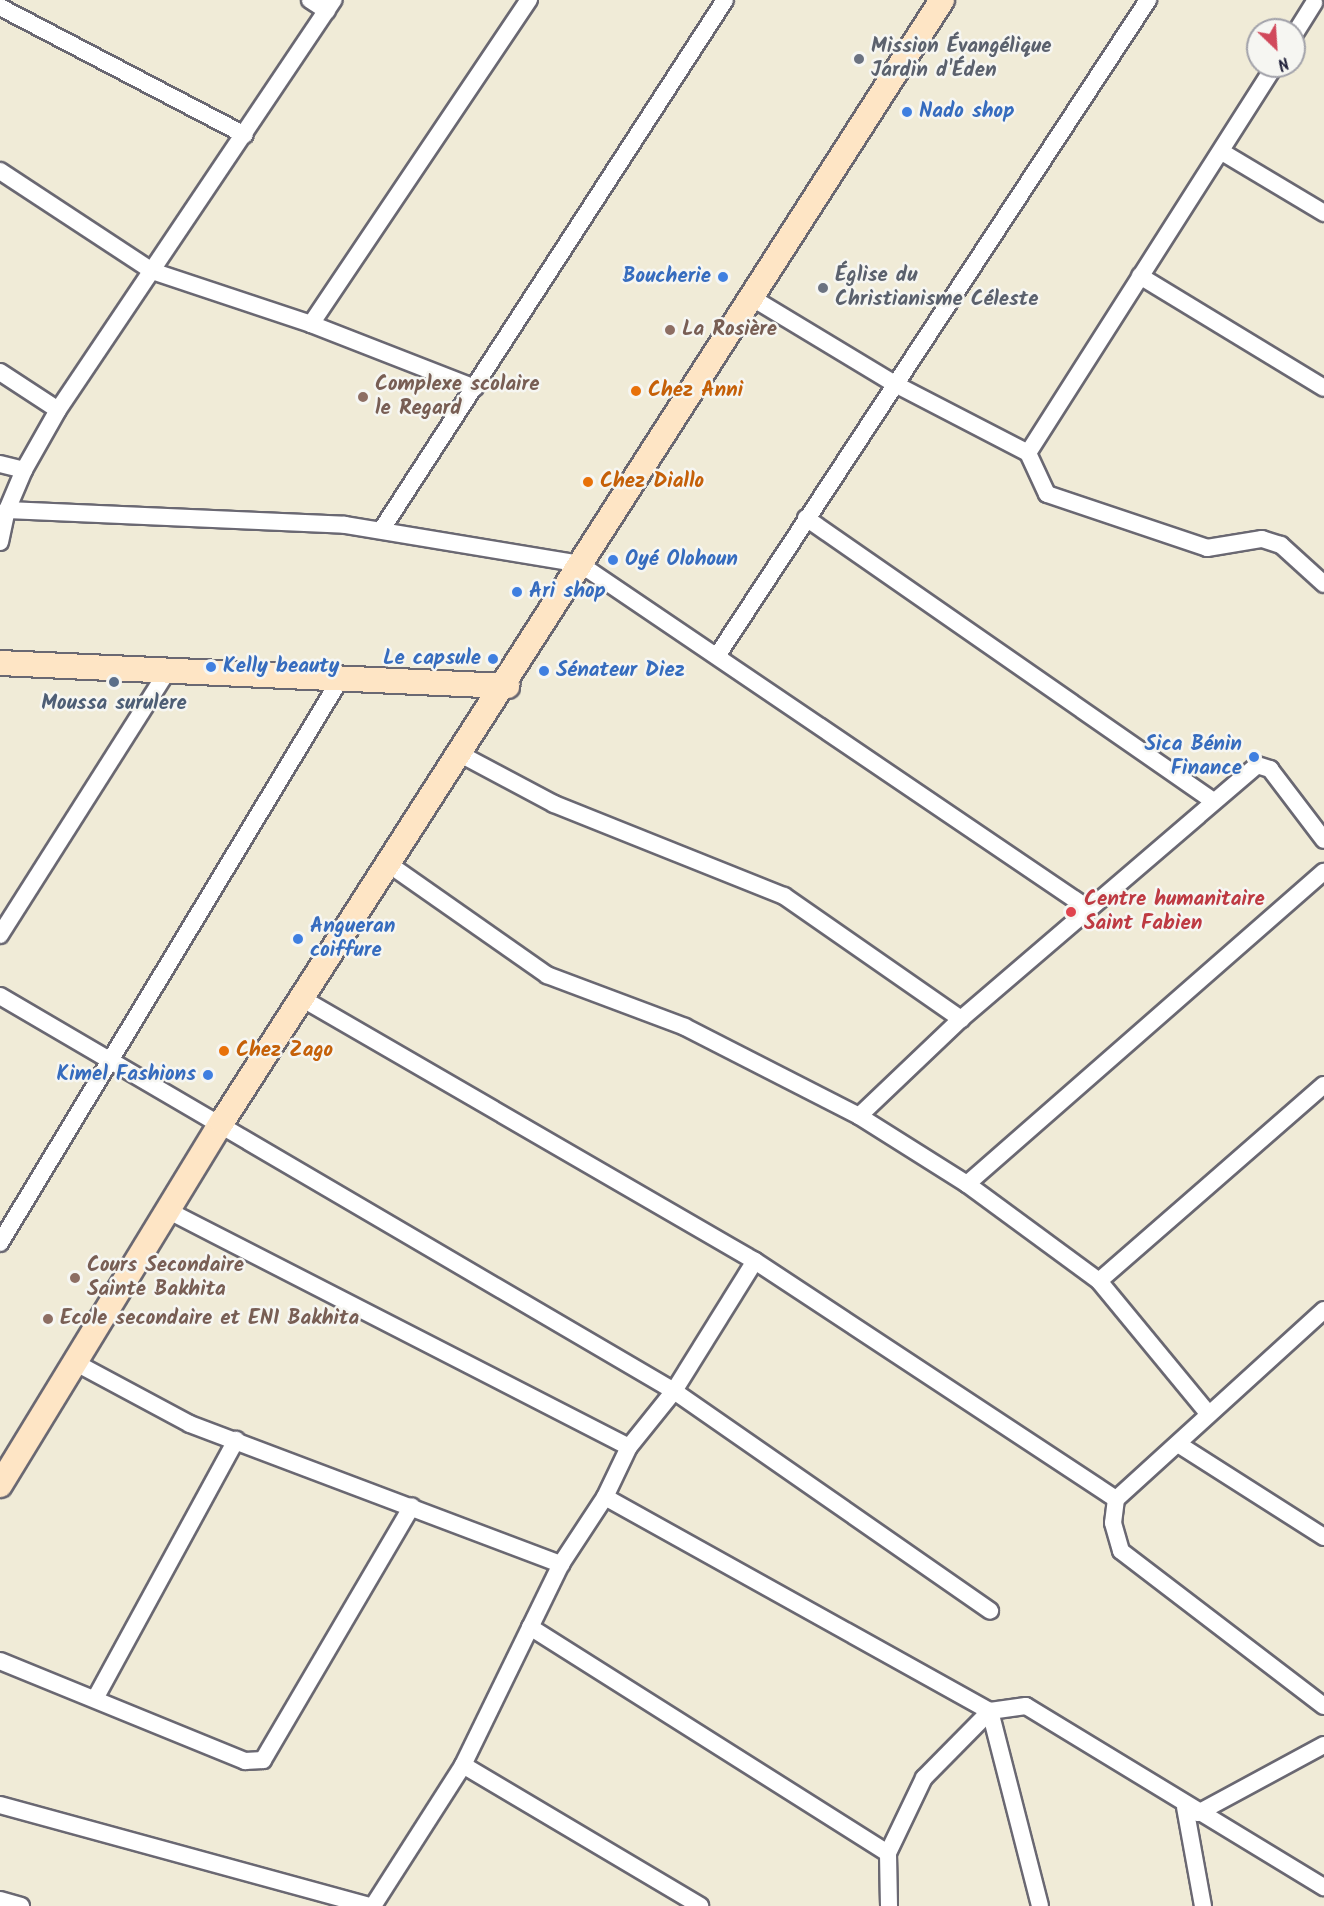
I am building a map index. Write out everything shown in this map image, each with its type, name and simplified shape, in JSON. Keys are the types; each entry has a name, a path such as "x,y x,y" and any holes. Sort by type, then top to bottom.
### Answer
{"main road":[{"path":"0,1485 78,1364 167,1210 222,1122 507,686 580,564 754,299 942,0"},
{"path":"0,663 166,673 507,686"}],"street":[{"path":"0,542 7,510 24,470 58,410 245,135 330,5 310,0"},
{"path":"311,324 529,0"},
{"path":"382,529 725,0"},
{"path":"717,656 893,383 1148,0"},
{"path":"1306,18 1315,4"},
{"path":"0,7 245,135"},
{"path":"1028,453 1268,78"},
{"path":"1222,152 1324,213"},
{"path":"0,171 152,271 311,324 475,388"},
{"path":"1140,276 1324,388"},
{"path":"754,299 893,383 1028,453 1047,494 1207,548 1262,539 1281,545 1324,585"},
{"path":"0,372 58,410"},
{"path":"0,464 24,470"},
{"path":"7,510 382,529 580,564 1089,909"},
{"path":"806,518 1212,800"},
{"path":"0,934 166,673"},
{"path":"0,1244 5,1222 113,1065 341,678"},
{"path":"462,755 554,804 784,896 961,1019"},
{"path":"859,1116 961,1019 1212,800 1262,763 1324,840"},
{"path":"390,865 547,975 685,1027 859,1116 968,1184 1100,1281 1207,1412"},
{"path":"968,1184 1324,872"},
{"path":"0,996 113,1065 222,1122 674,1391 990,1611"},
{"path":"303,999 755,1261 1116,1499"},
{"path":"1100,1281 1324,1085"},
{"path":"167,1210 629,1447"},
{"path":"373,1906 463,1765 561,1564 605,1497 629,1447 674,1391 755,1261"},
{"path":"1324,1310 1207,1412 1178,1444 1116,1499 1114,1538 1121,1551 1324,1706"},
{"path":"78,1364 190,1424 561,1564"},
{"path":"96,1697 236,1440"},
{"path":"1178,1444 1323,1535"},
{"path":"605,1497 990,1711 1026,1706 1192,1810 1324,1887"},
{"path":"0,1661 96,1697 244,1761 268,1758 412,1506"},
{"path":"530,1627 888,1853"},
{"path":"889,1906 888,1853 924,1778 990,1711"},
{"path":"990,1711 1040,1906"},
{"path":"1192,1810 1324,1745"},
{"path":"463,1765 700,1906"},
{"path":"0,1805 368,1906"},
{"path":"1192,1810 1203,1906"},
{"path":"0,1900 21,1906"}],"place":[{"name":"Mission Évangélique Jardin d'Éden","path":"859,59"},
{"name":"Nado shop","path":"907,112"},
{"name":"Boucherie","path":"723,277"},
{"name":"Église du Christianisme Céleste","path":"823,288"},
{"name":"La Rosière","path":"670,330"},
{"name":"Chez Anni","path":"636,391"},
{"name":"Complexe scolaire le Regard","path":"363,397"},
{"name":"Chez Diallo","path":"588,482"},
{"name":"Oyé Olohoun","path":"613,560"},
{"name":"Ari shop","path":"517,592"},
{"name":"Le capsule","path":"493,659"},
{"name":"Kelly beauty","path":"211,667"},
{"name":"Sénateur Diez","path":"544,671"},
{"name":"Moussa surulere","path":"114,682"},
{"name":"Sica Bénin Finance","path":"1254,757"},
{"name":"Centre humanitaire Saint Fabien","path":"1071,912"},
{"name":"Angueran coiffure","path":"298,939"},
{"name":"Chez Zago","path":"224,1051"},
{"name":"Kimel Fashions","path":"208,1075"},
{"name":"Cours Secondaire Sainte Bakhita","path":"75,1278"},
{"name":"Ecole secondaire et ENI Bakhita","path":"48,1319"}]}
